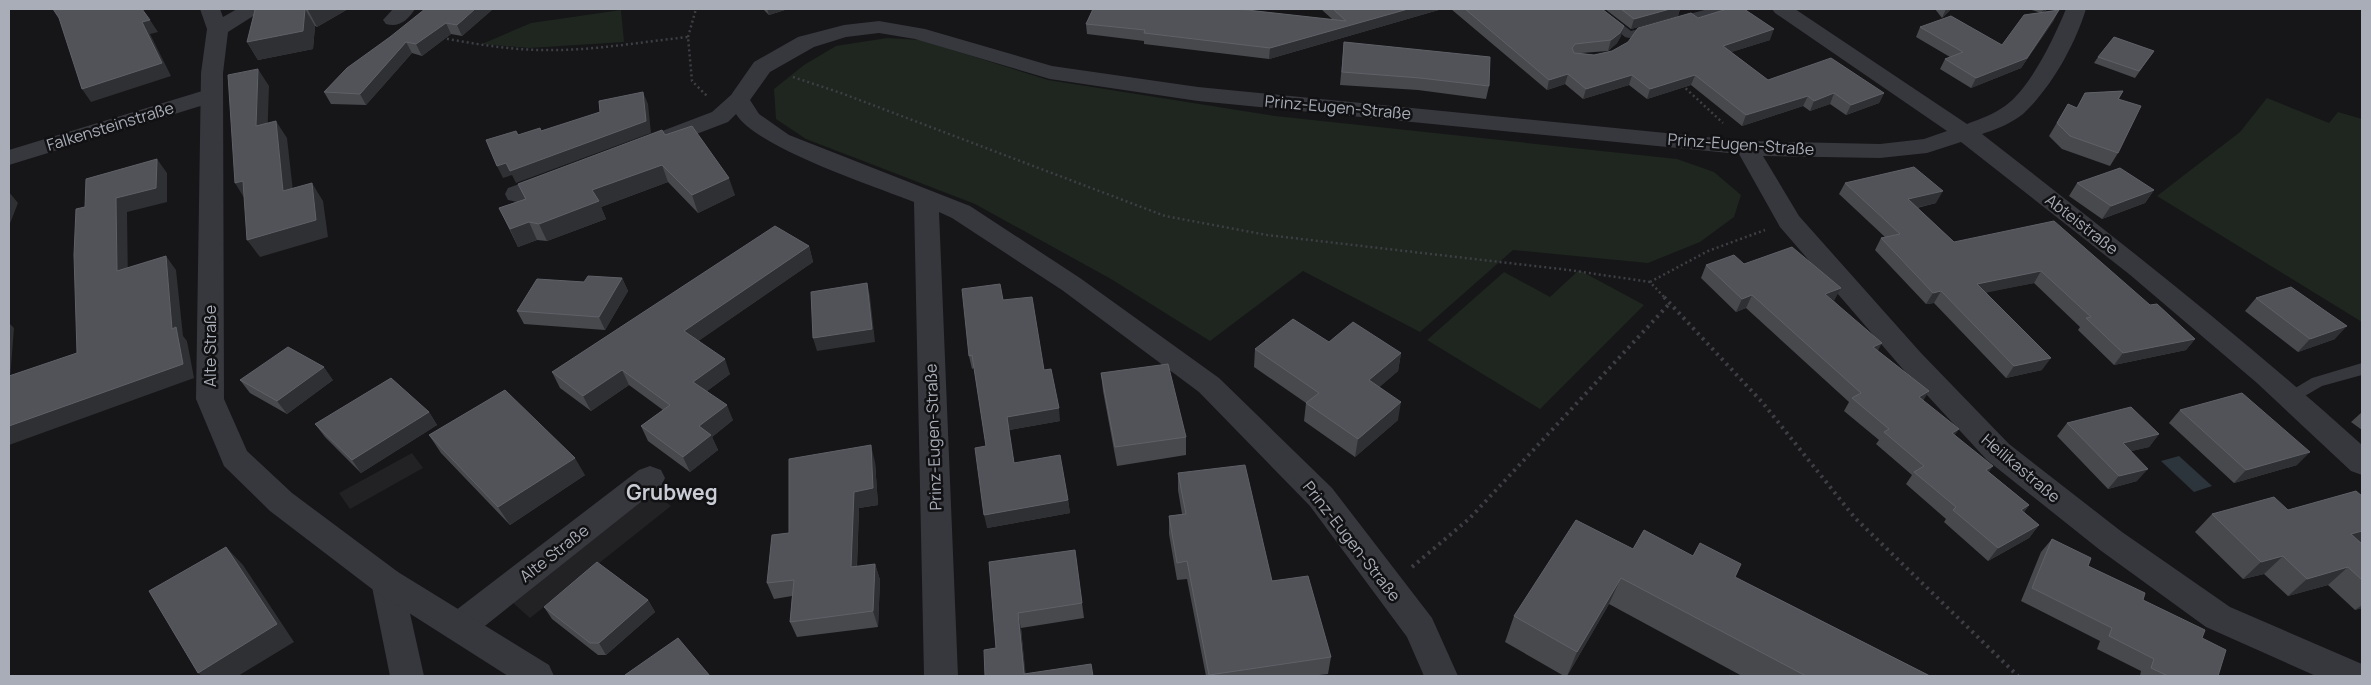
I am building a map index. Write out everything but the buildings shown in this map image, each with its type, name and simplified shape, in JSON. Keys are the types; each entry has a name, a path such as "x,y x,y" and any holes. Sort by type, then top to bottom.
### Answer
{"street":[{"name":"Alte Straße","path":"210,9 218,29 212,73 210,400 235,458 281,502 387,582 537,676"},
{"path":"218,29 251,9"},
{"name":"Abteistraße","path":"1782,9 1965,133 2138,268 2291,398 2362,463"},
{"name":"Prinz-Eugen-Straße","path":"637,149 720,117 739,100 762,67 806,42 844,31 879,28 918,33 1050,72 1198,94 1747,148 1880,151 1927,146 1986,125 2014,110 2034,88 2066,35 2076,9"},
{"name":"Falkensteinstraße","path":"9,158 212,95"},
{"name":"Prinz-Eugen-Straße","path":"739,100 750,118 781,140 961,212 1063,278 1209,386 1321,497 1420,628 1441,676"},
{"name":"Heilikastraße","path":"1747,148 1790,221 1911,360 1998,452 2111,541 2218,617 2352,676"},
{"path":"517,194 572,173"},
{"name":"Prinz-Eugen-Straße","path":"926,198 941,676"},
{"name":"Alte Straße","path":"458,627 650,478"},
{"path":"387,582 407,676"}],"lane":[{"path":"1595,9 1630,35"},
{"path":"1630,35 1720,9"},
{"path":"1626,48 1630,35"},
{"path":"2291,398 2318,382 2362,370"}],"path":[{"path":"696,9 688,37 692,81 713,102 739,100"},
{"path":"399,14 417,33 482,45 528,50 577,48 688,37"},
{"path":"762,67 841,92 1165,216 1267,235 1569,270 1650,282 1708,251 1790,221"},
{"path":"1679,83 1720,120"},
{"path":"1650,282 1762,402 1855,518 2018,676"},
{"path":"1389,587 1470,518 1670,303"}],"shaded area":[{"path":"621,10 624,42 529,48 482,44 531,23"},
{"path":"887,38 921,40 1048,80 1275,116 1677,159 1714,172 1741,195 1734,217 1700,242 1648,263 1513,250 1420,332 1303,271 1210,341 1111,279 975,204 806,139 776,119 774,89 804,65 836,46"},
{"path":"2267,98 2329,123 2338,112 2362,119 2362,322 2157,196 2240,132"},
{"path":"1579,270 1644,305 1540,409 1427,340 1504,272 1550,297"},
{"path":"412,453 423,468 350,509 339,493"},
{"path":"2179,456 2212,486 2194,492 2161,461"},
{"path":"653,492 671,506 530,618 512,602"}],"district":[{"name":"Grubweg","path":"672,493"}]}
